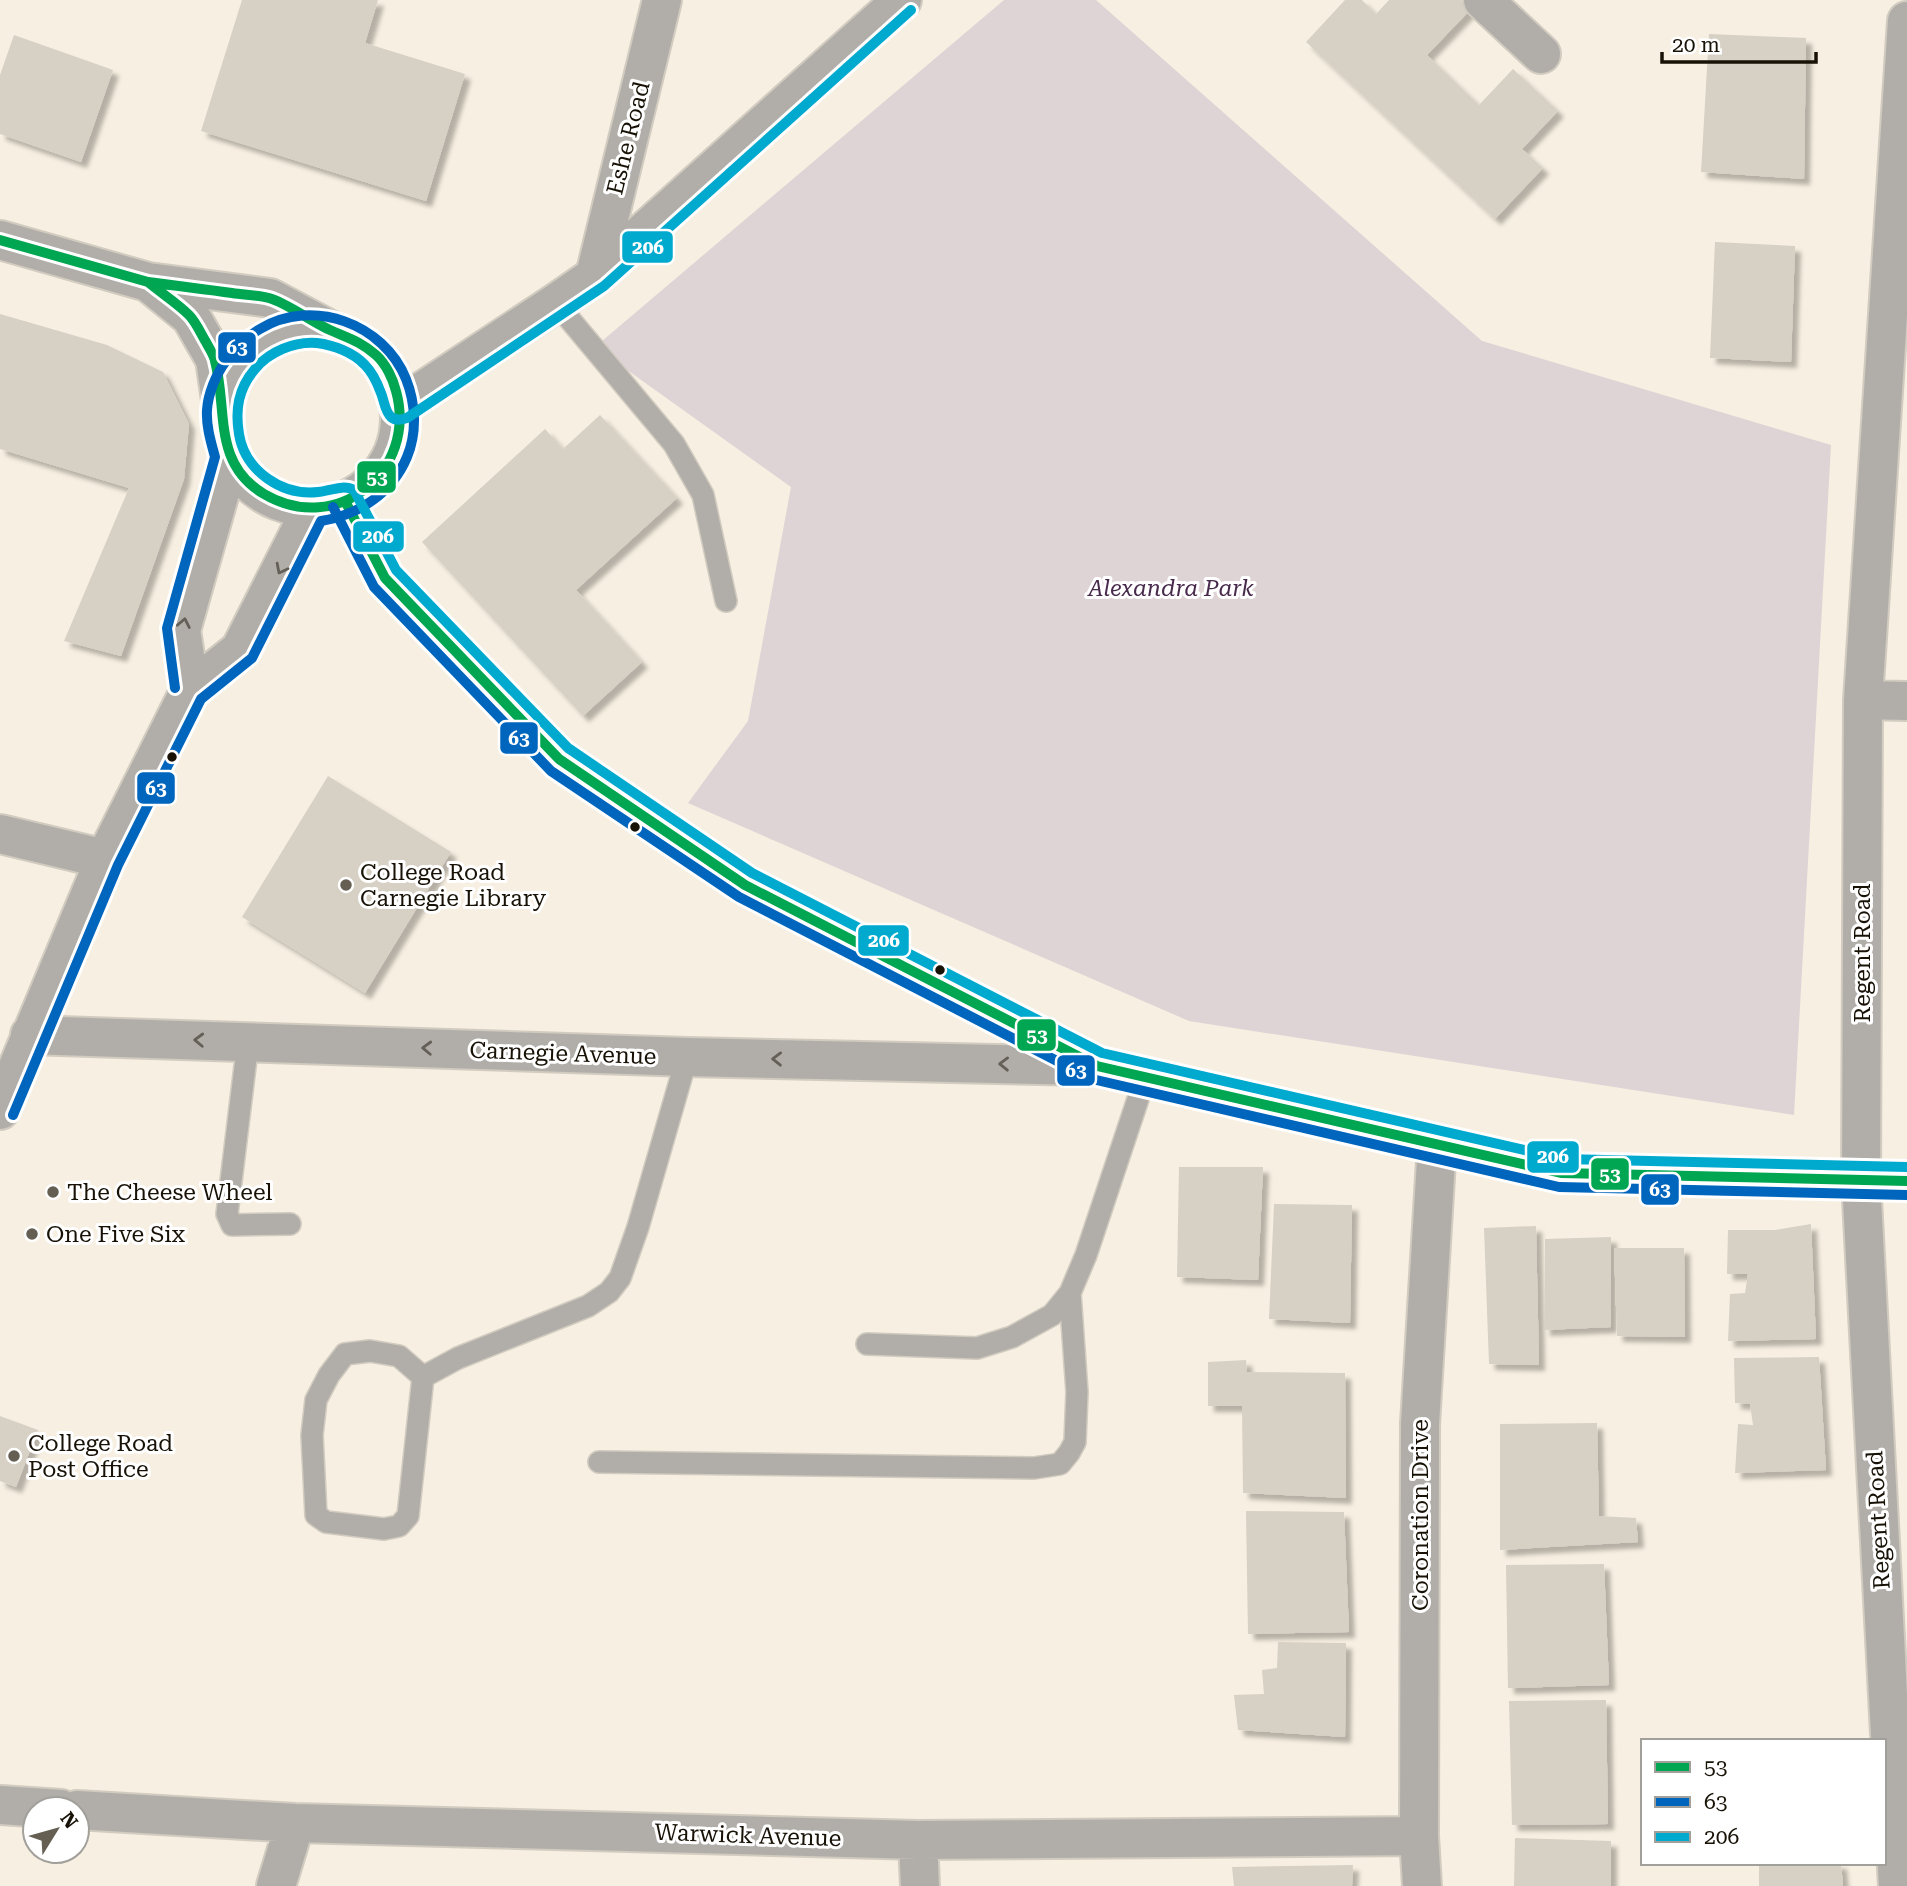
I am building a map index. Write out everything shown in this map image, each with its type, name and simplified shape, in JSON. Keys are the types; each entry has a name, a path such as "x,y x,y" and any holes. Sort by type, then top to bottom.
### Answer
{"street":[{"name":"Eshe Road","path":"594,276 662,0"},
{"path":"400,406 594,276 902,0"},
{"path":"1483,0 1541,54"},
{"name":"Regent Road","path":"1898,1886 1860,1180 1863,700 1907,21"},
{"path":"0,240 148,282 270,298 330,330 356,340 378,357 393,380 400,406 399,436 389,463 370,486 329,505 287,505 264,494 244,478 230,457 223,432 215,359 191,317 148,282"},
{"path":"222,407 230,378 248,354 272,337 301,328 330,330"},
{"path":"190,690 181,630 230,457"},
{"path":"0,1110 105,859 190,690 240,650 329,505"},
{"path":"329,505 385,578 559,759 745,885 1097,1066 1561,1173 1907,1181"},
{"path":"1863,700 1907,701"},
{"path":"0,834 105,859"},
{"name":"Carnegie Avenue","path":"30,1035 687,1057 1097,1066"},
{"name":"Coronation Drive","path":"1422,1886 1419,1836 1420,1424 1437,1144"},
{"path":"0,1805 21,1806"},
{"name":"Warwick Avenue","path":"91,1811 295,1823 918,1840 1419,1836"},
{"path":"276,1886 295,1823"},
{"path":"918,1840 920,1886"}],"lane":[{"path":"556,303 674,444 703,495 726,601"},
{"path":"248,1042 227,1214 232,1225 290,1224"},
{"path":"423,1377 458,1358 588,1306 609,1293 621,1278 638,1227 687,1057"},
{"path":"867,1344 977,1348 1012,1337 1052,1315 1070,1293 1086,1255 1145,1078"},
{"path":"599,1462 1007,1468 1060,1464 1075,1442 1077,1392 1070,1293"},
{"path":"370,1351 400,1356 423,1377 408,1516 399,1526 384,1529 326,1522 316,1515 312,1435 316,1400 329,1375 345,1354 370,1351"}],"green space":[{"name":"Alexandra Park","path":"1004,0 1096,0 1482,341 1831,445 1794,1115 1189,1021 688,803 748,721 791,487 595,347"}],"building":[{"path":"242,0 378,0 365,43 465,74 426,201 201,131"},
{"path":"1345,0 1362,0 1376,14 1389,0 1461,0 1471,9 1427,55 1479,105 1513,69 1558,111 1522,149 1543,168 1495,219 1306,42"},
{"path":"1709,34 1806,38 1804,179 1701,172"},
{"path":"14,35 113,70 81,162 0,134 0,75"},
{"path":"1715,242 1795,246 1791,362 1710,358"},
{"path":"0,314 107,345 163,372 189,424 184,479 121,656 64,641 129,488 0,449"},
{"path":"600,415 677,498 576,590 642,662 583,716 422,542 545,429 563,449"},
{"name":"College Road Carnegie Library","path":"328,776 451,852 365,993 242,917"},
{"path":"1179,1167 1263,1167 1258,1280 1177,1277"},
{"path":"1274,1204 1352,1205 1350,1323 1269,1319"},
{"path":"1811,1224 1816,1339 1728,1341 1730,1294 1745,1293 1748,1274 1727,1274 1728,1230 1775,1230"},
{"path":"1536,1226 1539,1365 1489,1364 1484,1228"},
{"path":"1611,1237 1611,1327 1544,1330 1545,1239"},
{"path":"1614,1248 1684,1248 1685,1337 1617,1336"},
{"path":"1819,1357 1826,1470 1735,1473 1738,1424 1753,1425 1750,1404 1735,1403 1734,1358"},
{"path":"1246,1360 1247,1372 1345,1373 1346,1498 1243,1493 1242,1406 1208,1406 1208,1362"},
{"name":"College Road Post Office","path":"0,1416 38,1430 16,1487 0,1481"},
{"path":"1597,1423 1599,1516 1636,1518 1638,1542 1500,1550 1500,1424"},
{"path":"1246,1511 1344,1512 1349,1632 1248,1634"},
{"path":"1604,1564 1609,1685 1508,1688 1506,1565"},
{"path":"1278,1642 1346,1643 1345,1737 1238,1730 1234,1695 1264,1694 1262,1670 1277,1668"},
{"path":"1606,1700 1608,1824 1512,1825 1509,1701"},
{"path":"1515,1838 1611,1841 1611,1886 1514,1886"},
{"path":"1353,1865 1352,1886 1234,1886 1232,1867"},
{"path":"1759,1865 1841,1865 1843,1886 1759,1886"}],"transit line":[{"name":"206","path":"911,10 604,286 407,418 399,420 391,417 370,371 355,356 342,350 308,343 291,346 267,357 249,377 239,400 239,434 249,459 267,478 291,490 354,490 396,570 568,748 752,873 1102,1053 1563,1159 1907,1167"},
{"name":"53","path":"0,240 148,282"},
{"name":"53","path":"148,282 269,298 370,350 383,363 391,377 400,420 395,447 383,470 366,489 344,501 319,507 292,505 264,494 247,481 236,467 229,451 213,354 189,315 148,282"},
{"name":"63","path":"13,1115 118,865 201,699 252,658 321,521 348,514 373,500 393,481 407,457 414,428 413,408 406,379 396,360 381,343 345,321 324,316 281,320 260,329 246,339 219,372 207,410 215,457 167,628 175,688"},
{"name":"53","path":"345,501 385,578 559,759 745,885 1097,1066 1561,1173 1907,1181"},
{"name":"63","path":"333,507 374,587 551,771 739,897 1092,1079 1559,1187 1907,1195"}],"place":[{"name":"College Road Carnegie Library","path":"346,885"},
{"name":"The Cheese Wheel","path":"53,1192"},
{"name":"One Five Six","path":"32,1234"},
{"name":"College Road Post Office","path":"14,1456"}]}
